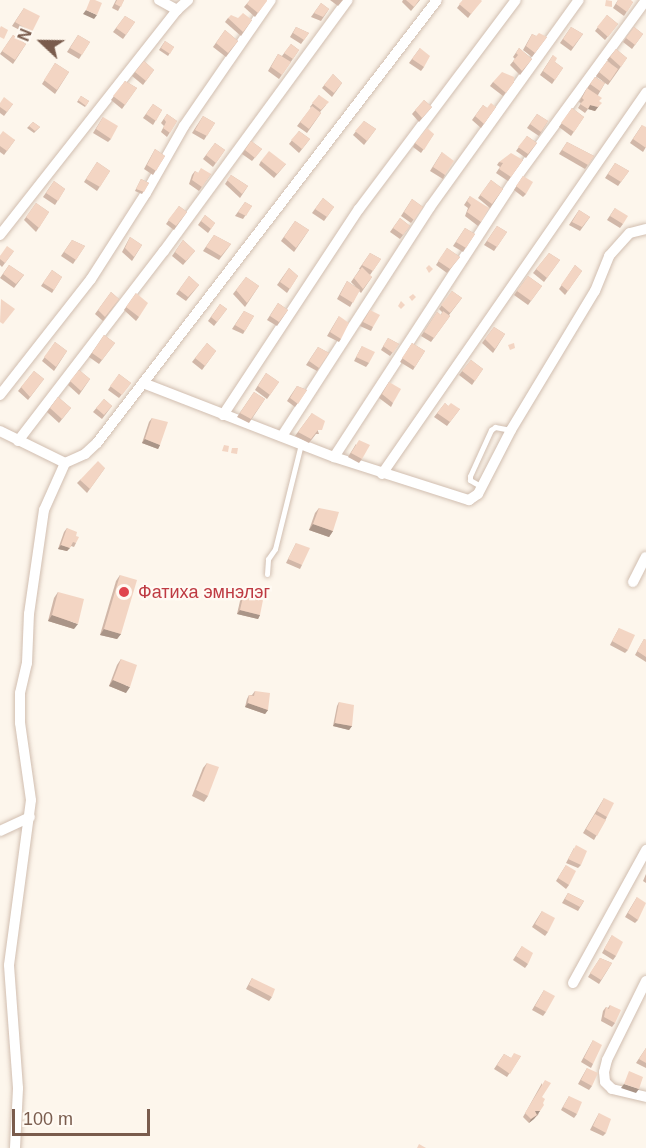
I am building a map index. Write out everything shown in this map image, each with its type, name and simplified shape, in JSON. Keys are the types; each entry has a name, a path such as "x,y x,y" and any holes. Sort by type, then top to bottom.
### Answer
{"street":[{"path":"159,0 177,10"},
{"path":"0,235 177,10 188,0"},
{"path":"0,395 91,279 146,193 184,126 271,0"},
{"path":"18,441 164,251 348,0"},
{"path":"15,1148 18,1088 9,965 31,800 20,723 20,693 27,663 29,614 44,510 65,464 85,454 97,443 437,0"},
{"path":"223,415 359,209 516,0"},
{"path":"282,436 430,207 579,0"},
{"path":"334,457 518,175 645,0"},
{"path":"382,474 646,93"},
{"path":"143,383 334,457 468,500 478,494 511,430 595,291 609,256 630,233 646,229"},
{"path":"0,431 65,464"},
{"path":"633,582 646,557"},
{"path":"0,831 30,817"},
{"path":"573,983 646,850"},
{"path":"645,1093 624,1094 612,1089 605,1082 604,1072 607,1060 646,981"}],"lane":[{"path":"482,487 470,480 470,476 491,430 495,427 511,430"},
{"path":"267,574 268,559 275,549 301,444"}],"building":[{"path":"90,0 102,3 97,15 86,10"},
{"path":"117,0 124,0 121,7 115,4"},
{"path":"250,0 267,1 258,13 247,4"},
{"path":"406,0 419,0 414,7"},
{"path":"463,0 482,1 471,14 459,4"},
{"path":"606,0 612,1 612,7 605,6"},
{"path":"618,0 633,2 627,12 616,4"},
{"path":"321,3 329,9 323,17 314,13"},
{"path":"24,8 40,16 32,32 15,22"},
{"path":"243,13 252,20 243,32 228,18 231,15 238,18"},
{"path":"607,15 618,24 608,37 597,27"},
{"path":"125,16 135,22 126,35 116,28"},
{"path":"1,26 8,30 4,39 0,37"},
{"path":"296,27 309,33 304,40 293,33"},
{"path":"571,27 583,34 573,47 563,39"},
{"path":"634,27 643,34 635,45 626,38"},
{"path":"225,30 238,41 228,53 216,43"},
{"path":"539,33 547,37 535,53 526,46 532,34 536,36"},
{"path":"13,35 26,44 15,60 2,51"},
{"path":"78,35 90,42 82,55 70,48"},
{"path":"165,41 174,47 170,54 161,48"},
{"path":"291,44 299,50 293,59 284,53"},
{"path":"420,48 430,56 424,67 412,59"},
{"path":"519,48 532,59 522,71 513,61 518,55 516,53"},
{"path":"616,49 627,58 621,67 610,57"},
{"path":"278,54 291,62 282,75 271,67"},
{"path":"553,55 557,58 555,62 563,68 555,80 543,71"},
{"path":"144,61 154,70 146,81 135,72"},
{"path":"607,61 618,69 610,81 599,72"},
{"path":"55,63 69,72 57,90 44,80"},
{"path":"502,72 514,77 514,82 506,93 493,82"},
{"path":"333,74 342,83 334,93 324,85"},
{"path":"595,77 605,83 600,91 590,84"},
{"path":"125,81 137,88 125,105 113,96"},
{"path":"587,88 602,98 599,101 602,103 598,107 590,105 588,109 580,104 584,100 582,98"},
{"path":"319,95 329,102 321,110 312,103"},
{"path":"81,96 89,101 86,106 78,100"},
{"path":"4,97 13,104 7,112 0,107"},
{"path":"424,100 432,107 422,118 415,110"},
{"path":"491,103 496,107 484,124 475,116 483,105 487,108"},
{"path":"153,104 162,110 156,121 146,114"},
{"path":"312,106 321,113 309,129 300,122"},
{"path":"572,108 584,117 574,132 561,123"},
{"path":"167,114 177,121 170,133 163,128"},
{"path":"537,114 548,121 541,132 530,124"},
{"path":"203,116 215,123 207,136 195,130"},
{"path":"103,117 118,126 111,139 96,129"},
{"path":"364,121 376,129 367,141 355,131"},
{"path":"33,122 40,127 35,131 29,126"},
{"path":"642,125 646,127 646,148 633,139"},
{"path":"427,128 434,134 424,150 415,143"},
{"path":"3,131 15,140 7,151 0,146 0,135"},
{"path":"299,131 310,139 302,149 291,140"},
{"path":"527,136 537,143 528,154 518,147"},
{"path":"251,141 262,149 255,158 245,150"},
{"path":"567,142 594,156 588,165 562,150"},
{"path":"215,143 225,150 216,163 206,155"},
{"path":"155,149 165,156 156,171 147,165"},
{"path":"269,151 286,164 277,174 261,161"},
{"path":"442,152 454,161 445,175 433,167"},
{"path":"511,153 523,160 511,177 499,169 503,163 499,162"},
{"path":"97,162 110,171 100,187 86,179"},
{"path":"615,163 629,171 621,182 608,174"},
{"path":"201,168 211,174 202,187 192,180 195,171 198,173"},
{"path":"231,175 248,186 242,194 227,180"},
{"path":"523,176 533,182 526,194 516,186"},
{"path":"141,179 149,183 144,192 136,189"},
{"path":"491,180 503,189 492,204 480,195"},
{"path":"54,181 65,189 58,201 46,193"},
{"path":"470,196 489,208 481,222 467,212 471,205 467,201"},
{"path":"323,198 334,207 327,217 315,209"},
{"path":"412,199 423,207 414,220 404,212"},
{"path":"245,202 252,206 246,216 238,212"},
{"path":"36,203 49,212 39,228 26,217"},
{"path":"179,206 187,212 176,226 168,220"},
{"path":"615,208 628,216 623,224 610,216"},
{"path":"579,210 590,217 582,227 572,222"},
{"path":"205,215 215,223 211,229 201,221"},
{"path":"400,218 410,226 403,235 393,228"},
{"path":"295,221 309,230 296,248 284,237"},
{"path":"497,226 507,232 497,247 487,241"},
{"path":"465,228 475,234 466,248 456,242"},
{"path":"214,235 231,244 221,256 206,247"},
{"path":"130,237 142,245 134,257 125,248"},
{"path":"72,240 85,246 76,260 64,252"},
{"path":"183,240 195,251 186,261 175,252"},
{"path":"7,246 14,251 5,263 0,256"},
{"path":"447,248 460,257 450,269 438,261"},
{"path":"370,253 381,259 373,271 362,265"},
{"path":"549,253 560,260 547,278 536,269"},
{"path":"9,265 24,275 16,284 3,274"},
{"path":"429,265 433,269 429,273 426,268"},
{"path":"575,265 582,271 568,291 561,285"},
{"path":"362,267 372,277 363,289 354,278"},
{"path":"289,268 298,276 290,289 280,282"},
{"path":"52,270 62,277 54,290 43,283"},
{"path":"189,276 199,285 188,297 179,290"},
{"path":"528,276 542,286 531,301 517,291"},
{"path":"246,277 259,286 247,303 236,290"},
{"path":"347,281 360,290 353,303 340,295"},
{"path":"452,291 462,298 450,313 441,305"},
{"path":"111,292 119,299 105,317 98,310"},
{"path":"136,293 148,303 139,317 126,307"},
{"path":"413,294 416,297 412,301 409,297"},
{"path":"1,299 15,309 3,324 0,322"},
{"path":"401,301 405,305 401,309 398,306"},
{"path":"278,303 288,310 279,322 270,316"},
{"path":"220,304 227,309 217,322 211,317"},
{"path":"370,310 380,315 373,327 363,322"},
{"path":"244,311 254,316 245,331 235,325"},
{"path":"443,311 450,316 434,338 424,332 437,312 441,315"},
{"path":"339,316 349,323 341,339 330,332"},
{"path":"494,327 505,334 495,349 485,339"},
{"path":"104,335 115,343 102,360 92,353"},
{"path":"388,338 399,344 393,353 383,346"},
{"path":"55,342 67,351 56,367 44,357"},
{"path":"207,343 216,351 205,366 195,358"},
{"path":"412,343 425,351 415,367 402,358"},
{"path":"514,343 515,348 510,350 508,345"},
{"path":"362,346 375,352 369,363 356,357"},
{"path":"318,347 329,353 319,368 309,361"},
{"path":"471,360 483,369 475,381 462,371"},
{"path":"79,370 90,379 81,391 70,381"},
{"path":"34,371 44,379 30,397 21,387"},
{"path":"266,373 279,382 270,395 258,386"},
{"path":"119,374 131,383 122,395 110,386"},
{"path":"389,382 401,389 393,403 382,394"},
{"path":"297,386 307,390 298,404 290,398"},
{"path":"254,392 265,399 251,419 240,413"},
{"path":"58,397 71,408 62,419 50,408"},
{"path":"104,399 112,406 104,415 96,408"},
{"path":"445,403 448,406 451,403 460,409 450,422 437,413"},
{"path":"312,413 325,421 322,430 318,430 311,439 298,432"},
{"path":"152,418 168,422 160,445 145,439"},
{"path":"359,440 370,445 362,459 351,453"},
{"path":"224,445 229,446 228,452 222,451"},
{"path":"232,448 238,448 237,454 231,453"},
{"path":"98,461 105,468 90,489 80,480"},
{"path":"319,508 339,512 333,531 313,524"},
{"path":"67,528 77,532 76,536 79,537 70,548 61,545"},
{"path":"296,543 310,548 302,565 288,559"},
{"path":"120,575 137,580 121,634 104,629"},
{"path":"58,592 84,599 78,624 52,615"},
{"path":"243,597 263,600 260,615 240,610"},
{"path":"619,628 635,635 628,650 612,641"},
{"path":"644,639 646,640 646,657 637,651"},
{"path":"121,659 137,665 130,687 113,680"},
{"path":"255,691 270,693 268,710 248,703 249,695 254,696"},
{"path":"339,702 354,705 352,726 335,723"},
{"path":"207,763 219,767 208,796 196,790"},
{"path":"604,798 614,803 607,817 597,811"},
{"path":"595,814 606,820 597,836 586,829"},
{"path":"576,845 587,851 581,865 568,859"},
{"path":"566,865 576,871 569,885 558,878"},
{"path":"568,893 584,901 580,907 565,899"},
{"path":"637,897 646,903 638,920 628,913"},
{"path":"542,911 555,918 548,932 535,924"},
{"path":"612,935 623,942 616,956 604,949"},
{"path":"522,946 533,953 528,964 516,956"},
{"path":"600,958 612,963 601,980 590,973"},
{"path":"252,978 275,989 272,997 249,985"},
{"path":"544,990 555,996 546,1012 535,1006"},
{"path":"610,1005 621,1010 615,1023 604,1017 606,1007 609,1009"},
{"path":"593,1040 602,1045 593,1064 584,1058"},
{"path":"646,1048 646,1063 639,1059"},
{"path":"514,1053 521,1056 510,1074 497,1065 504,1054 511,1058"},
{"path":"587,1068 598,1073 592,1086 581,1080"},
{"path":"629,1071 643,1077 639,1089 624,1084"},
{"path":"545,1080 551,1083 542,1097 545,1099 544,1105 540,1111 535,1111 537,1115 531,1119 525,1113"},
{"path":"569,1096 582,1102 577,1114 563,1107"},
{"path":"599,1113 611,1119 606,1133 593,1126"}],"place":[{"name":"Фатиха эмнэлэг","path":"124,592"}]}
